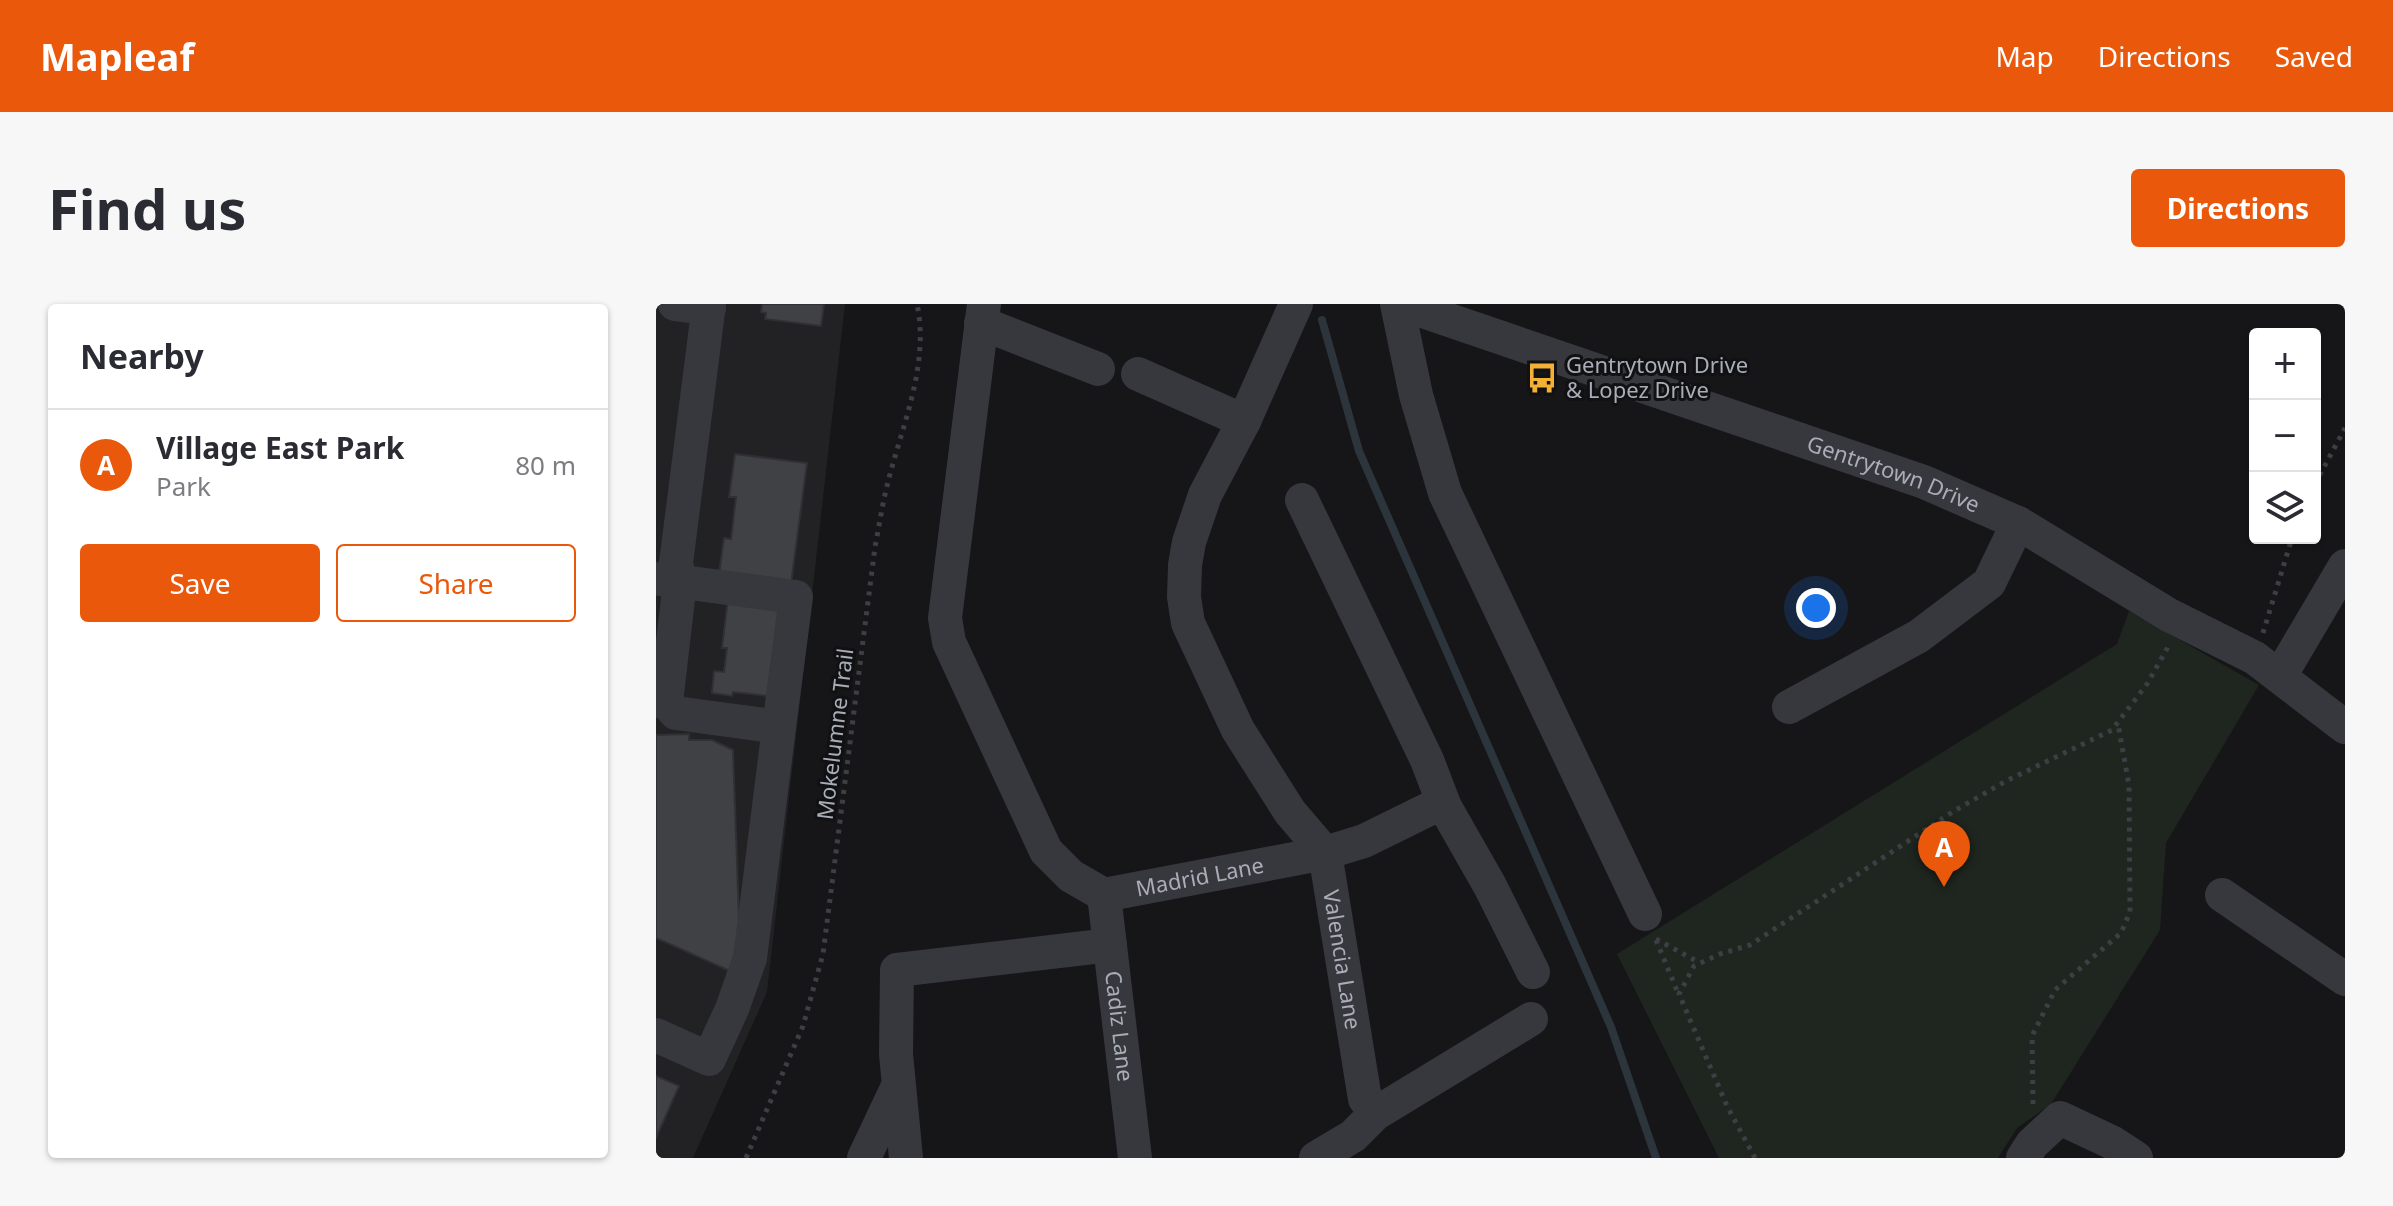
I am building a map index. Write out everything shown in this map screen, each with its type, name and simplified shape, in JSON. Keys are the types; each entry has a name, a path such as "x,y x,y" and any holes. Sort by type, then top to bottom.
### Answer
{"street":[{"path":"675,304 709,306 676,563 668,580 661,702 676,713 779,727"},
{"path":"1296,304 1244,421 1205,495 1189,542 1184,597 1188,623 1238,730 1290,812 1325,853"},
{"path":"1399,304 1416,395 1445,493 1650,926"},
{"name":"Gentrytown Drive","path":"1399,304 1452,312 1924,482 2018,523 2182,621 2268,667 2345,727"},
{"path":"982,313 1098,369"},
{"name":"Madrid Lane","path":"982,313 945,618 949,642 1046,851 1071,876 1104,895 1325,853 1364,841 1438,808"},
{"path":"1138,374 1244,421"},
{"path":"1302,500 1427,760 1438,808 1490,886 1533,972"},
{"path":"1789,707 1919,636 1989,583 2018,523"},
{"path":"2268,667 2345,566"},
{"path":"656,1035 709,1059 732,1009 750,958 796,597 668,580"},
{"name":"Valencia Lane","path":"1325,853 1367,1094"},
{"name":"Cadiz Lane","path":"1104,895 1135,1158"},
{"path":"2222,895 2345,979"},
{"path":"906,1158 895,1025 897,970 1110,945"},
{"path":"1316,1158 1353,1136 1367,1094 1531,1019"},
{"path":"864,1158 898,1086"},
{"path":"2029,1150 2060,1118 2113,1143 2136,1158"}],"path":[{"name":"Mokelumne Trail","path":"746,1158 803,1026 823,954 878,532 886,487 918,367 920,328 917,304"},
{"path":"2321,473 2345,428"},
{"path":"2268,667 2291,544"},
{"path":"1679,994 1694,966 1750,945 1954,811 2006,781 2112,730 2147,684 2182,621"},
{"path":"2029,1150 2032,1036 2055,990 2121,933 2130,912 2129,785 2118,723"},
{"path":"1650,926 1700,964"},
{"path":"1650,926 1727,1106 1755,1158"}],"shaded area":[{"path":"656,304 845,304 767,992 693,1158 656,1158"},
{"path":"2129,611 2259,685 2166,843 2160,930 2051,1104 2017,1128 1998,1158 1719,1158 1617,954 2117,644"}],"building":[{"path":"762,304 824,304 821,326 765,319 766,313 761,312"},
{"path":"735,454 807,463 791,584 719,574 724,538 731,539 736,497 729,497"},
{"path":"728,598 781,604 777,697 712,693 714,671 724,672 727,648 722,648"},
{"path":"689,734 689,740 712,740 733,750 740,948 730,971 656,938 656,735"},
{"path":"656,1076 679,1086 656,1138"}],"waterway":[{"path":"1322,320 1359,451 1611,1027 1656,1158"}],"place":[{"name":"Gentrytown Drive & Lopez Drive","path":"1542,378"},
{"name":"Village East Park","path":"1944,887"}]}
